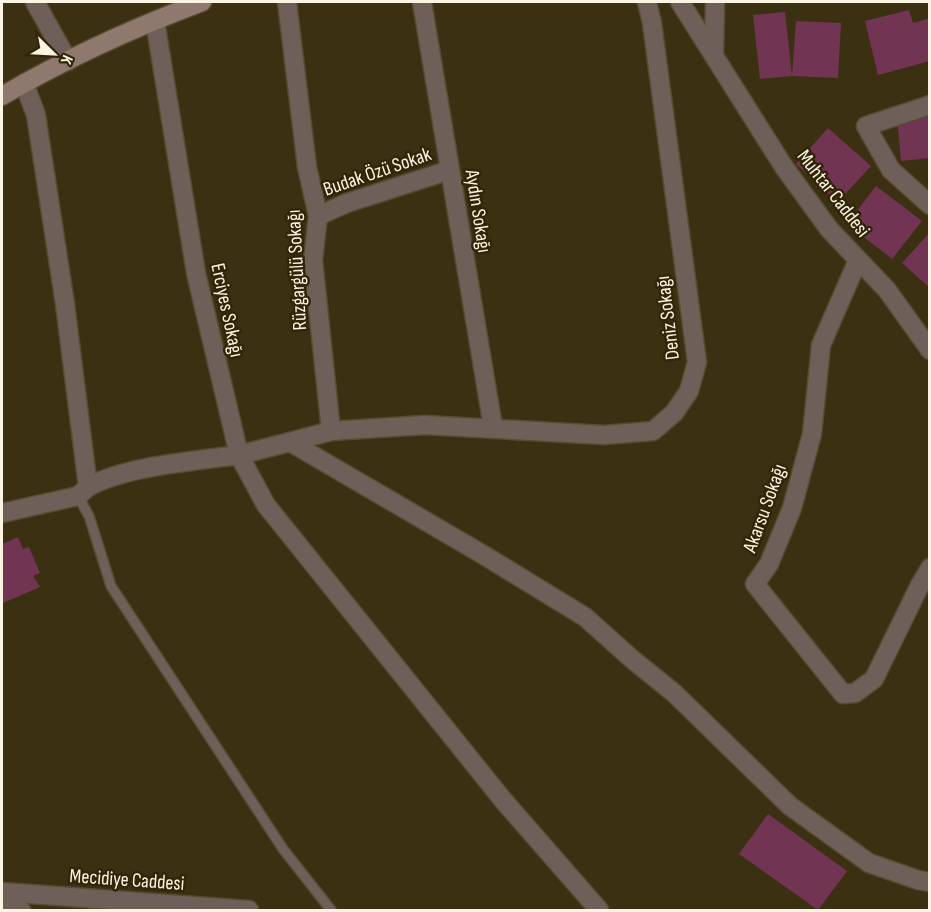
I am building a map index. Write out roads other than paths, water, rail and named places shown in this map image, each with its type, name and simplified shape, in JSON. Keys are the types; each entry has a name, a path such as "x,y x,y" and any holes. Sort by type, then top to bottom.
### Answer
{"main road":[{"path":"2,96 68,61 202,2"}],"street":[{"path":"35,2 68,61"},
{"name":"Rüzgargülü Sokağı","path":"287,2 307,167 318,216 314,260 331,431"},
{"name":"Aydın Sokağı","path":"422,2 493,428"},
{"name":"Deniz Sokağı","path":"239,455 331,431 425,425 604,435 653,431 674,413 689,392 698,362 652,23 647,2"},
{"name":"Muhtar Caddesi","path":"680,2 784,167 829,229 887,290 928,345"},
{"path":"714,54 715,2"},
{"name":"Erciyes Sokağı","path":"155,21 196,273 239,455 266,505 502,800 599,910"},
{"path":"24,83 36,115 65,304 83,491"},
{"path":"930,105 866,126 891,170 930,205"},
{"name":"Budak Özü Sokak","path":"318,216 347,203 450,170"},
{"name":"Akarsu Sokağı","path":"858,260 821,345 812,434 792,508 769,564 755,584 843,694 849,694 855,693 874,679 918,586 930,568"},
{"path":"290,442 585,617 674,693 790,806 870,863 930,882"},
{"path":"2,513 83,491 103,479 172,464 239,455"},
{"name":"Mecidiye Caddesi","path":"2,892 249,910"},
{"path":"2,901 21,910"}],"lane":[{"path":"83,491 88,516 111,586 283,849 331,910"}]}
